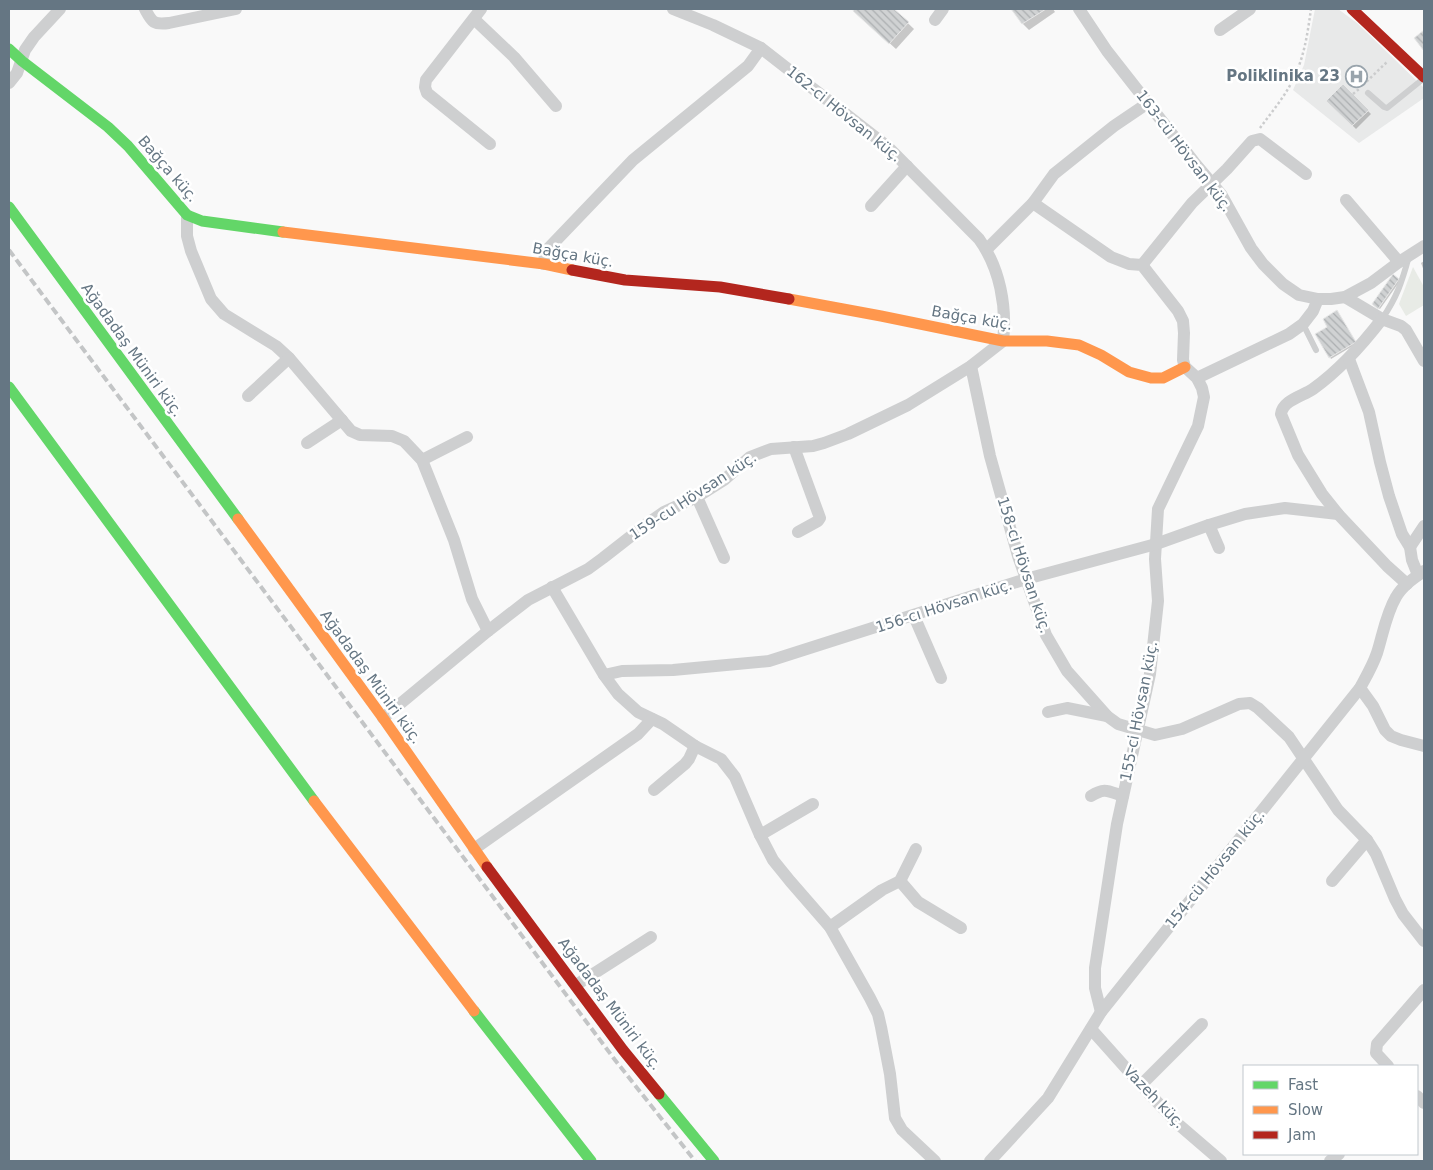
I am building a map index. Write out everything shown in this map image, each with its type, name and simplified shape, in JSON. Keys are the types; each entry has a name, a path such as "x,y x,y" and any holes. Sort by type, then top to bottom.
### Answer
{"street":[{"path":"9,84 17,73 25,50 34,37 60,9"},
{"path":"145,9 152,20 158,24 236,9"},
{"name":"162-ci Hövsan küç.","path":"673,9 713,25 761,48 888,147 980,239 987,249 1000,284 1005,323 1003,342"},
{"path":"935,20 943,9"},
{"name":"163-cü Hövsan küç.","path":"1079,9 1148,103 1226,202 1251,248 1263,264 1283,284 1299,295 1318,299 1345,297 1371,283 1424,246"},
{"path":"1220,30 1250,9"},
{"path":"1352,9 1398,51 1424,78"},
{"path":"490,144 427,93 424,86 426,80 477,14 556,106"},
{"name":"Bağça küç.","path":"9,48 22,61 122,139 187,215 202,221 544,264 625,280 720,287 881,316 1003,342 1048,341 1079,345 1130,372 1151,378 1163,378 1185,367"},
{"path":"544,264 546,252 557,238 632,160 748,66 761,48"},
{"path":"987,249 1033,203 1054,174 1114,126 1148,103"},
{"path":"1142,265 1192,203 1252,142 1260,140 1306,174"},
{"path":"871,206 907,166"},
{"path":"1346,200 1404,259"},
{"path":"1033,203 1111,257 1129,264 1142,265 1178,311 1183,321 1183,360 1185,367 1197,378 1289,334 1303,324 1313,311 1318,299"},
{"name":"Ağadadaş Müniri küç.","path":"9,207 383,718 474,849 623,1050 714,1161"},
{"path":"187,215 187,236 191,251 211,299 224,314 276,346 289,358 351,431 360,435 392,436 404,441 422,460 454,540 472,599 488,631"},
{"path":"1345,297 1382,319 1401,326 1406,330 1424,361"},
{"path":"1382,319 1349,359 1311,390 1286,404 1281,414 1298,455 1322,494 1338,514 1387,566 1407,584"},
{"name":"159-cu Hövsan küç.","path":"383,718 528,600 588,568 664,512 697,497 724,480 750,457 771,448 812,446 848,434 908,405 971,366 1003,342"},
{"path":"248,396 289,358"},
{"path":"1349,359 1369,412 1389,496 1402,534 1410,547 1412,560 1421,573"},
{"name":"158-ci Hövsan küç.","path":"971,366 990,456 1018,556 1046,635 1067,671 1107,716 1118,724 1155,735 1182,729 1239,704 1250,703 1258,708 1289,737 1338,810 1367,840 1376,854 1403,914 1424,941"},
{"name":"155-ci Hövsan küç.","path":"1101,1012 1095,988 1095,968 1117,824 1150,674 1158,601 1155,559 1158,509 1198,426 1204,396 1197,378"},
{"path":"9,387 235,694 393,904 591,1161"},
{"path":"307,443 342,420"},
{"path":"422,460 467,437"},
{"path":"794,447 820,518 818,522 798,532"},
{"path":"697,497 724,558"},
{"name":"156-cı Hövsan küç.","path":"604,675 622,671 673,670 769,661 1026,579 1156,544 1245,514 1285,508 1338,514"},
{"path":"1209,525 1219,548"},
{"path":"1410,547 1424,526"},
{"name":"154-cü Hövsan küç.","path":"990,1161 1048,1098 1101,1012 1360,688 1376,655 1389,612 1397,596 1407,584 1421,573"},
{"path":"552,587 604,675 618,694 638,712 663,724 695,746 721,759 735,777 773,860 830,927 870,998 878,1014 890,1074 895,1118 902,1130 935,1161"},
{"path":"914,616 941,678"},
{"path":"1360,688 1373,706 1385,730 1391,736 1424,746"},
{"path":"1048,712 1067,708 1107,716"},
{"path":"474,849 638,734 652,718"},
{"path":"654,790 689,759 695,746"},
{"path":"1091,796 1104,790 1123,796"},
{"path":"760,835 813,804"},
{"path":"1332,881 1367,840"},
{"path":"830,927 882,890 900,881 916,849"},
{"path":"900,881 918,902 960,928"},
{"path":"576,985 651,937"},
{"path":"1387,1065 1376,1053 1377,1044 1424,990"},
{"path":"1141,1085 1202,1024"},
{"name":"Vazeh küç.","path":"1091,1029 1178,1124 1221,1161"}],"lane":[{"path":"1368,93 1387,108 1424,78"},
{"path":"1382,319 1393,303 1402,283 1404,259"},
{"path":"1303,324 1316,350"}],"path":[{"path":"1252,142 1288,89 1297,71 1307,36 1311,9"},
{"path":"1354,94 1398,51"}],"shaded area":[{"name":"Poliklinika 23","path":"1315,9 1338,9 1357,23 1424,88 1424,98 1359,143 1293,90 1304,65"},
{"path":"1413,267 1424,287 1424,305 1406,316 1399,304"}],"building":[{"path":"854,9 894,9 909,22 889,44 853,11"},
{"path":"1011,9 1046,9 1022,24"},
{"path":"1424,30 1424,51 1414,38"},
{"path":"1343,84 1369,110 1352,126 1326,101"},
{"path":"1393,274 1399,279 1378,309 1372,304"},
{"path":"1337,310 1356,342 1329,358 1315,334 1327,327 1323,319"}],"railway":[{"path":"9,250 615,1060 695,1161"}],"traffic: fast":[{"path":"9,49 108,127 128,146 187,215 202,221 283,232"},
{"path":"9,207 238,519"},
{"path":"9,387 314,801"},
{"path":"474,1011 591,1161"},
{"path":"659,1094 714,1161"}],"traffic: slow":[{"path":"283,232 544,264 572,270"},
{"path":"789,299 1003,341 1047,341 1079,345 1101,355 1129,372 1151,378 1163,378 1185,367"},
{"path":"238,519 383,718 487,867"},
{"path":"314,801 474,1011"}],"traffic: jam":[{"path":"1352,9 1424,77"},
{"path":"572,270 625,280 720,287 789,299"},
{"path":"487,867 623,1050 659,1094"}],"place":[{"name":"Poliklinika 23","path":"1356,76"}]}
